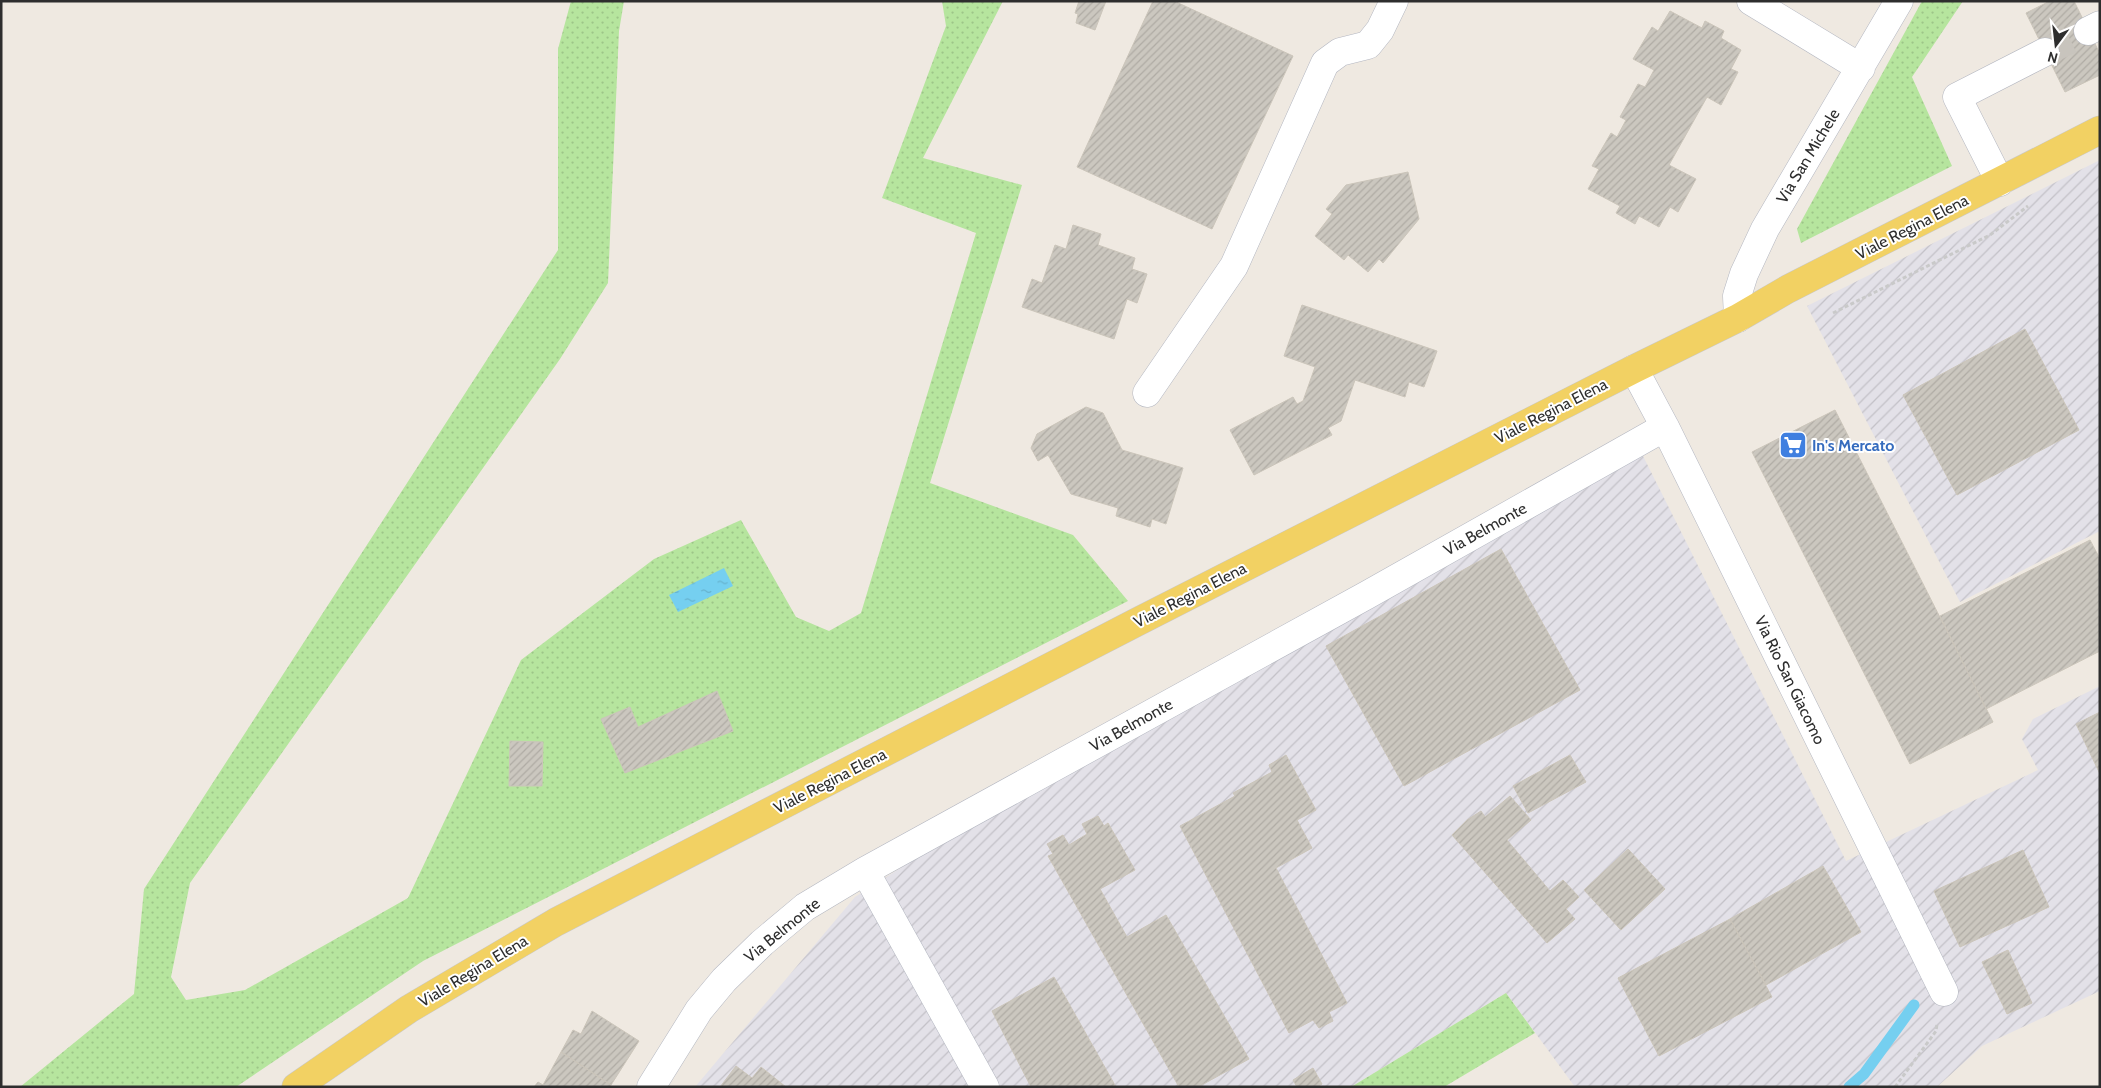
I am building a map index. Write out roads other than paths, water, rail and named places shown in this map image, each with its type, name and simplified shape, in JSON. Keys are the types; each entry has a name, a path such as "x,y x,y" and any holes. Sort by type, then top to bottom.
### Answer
{"main road":[{"name":"Viale Regina Elena","path":"296,1087 409,1009 556,922 1634,369 1738,318 1788,289 2100,130"}],"street":[{"path":"1147,393 1234,266 1325,63 1340,52 1368,45 1380,30 1394,1"},
{"path":"1751,1 1861,68"},
{"name":"Via San Michele","path":"1738,318 1737,296 1744,274 1765,229 1899,1"},
{"path":"2000,182 1957,97 2045,52"},
{"name":"Via Rio San Giacomo","path":"1634,369 1665,427 1944,992"},
{"name":"Via Belmonte","path":"651,1087 698,1010 724,980 762,943 805,907 865,871 1367,595 1665,427"},
{"path":"865,871 985,1087"}],"water":[{"path":"724,568 733,586 678,612 669,595"}],"waterway":[{"path":"1849,1087 1864,1074 1914,1005"}],"tunnel":[{"path":"2045,52 2088,31"}],"place":[{"name":"In's Mercato","path":"1793,445"}]}
